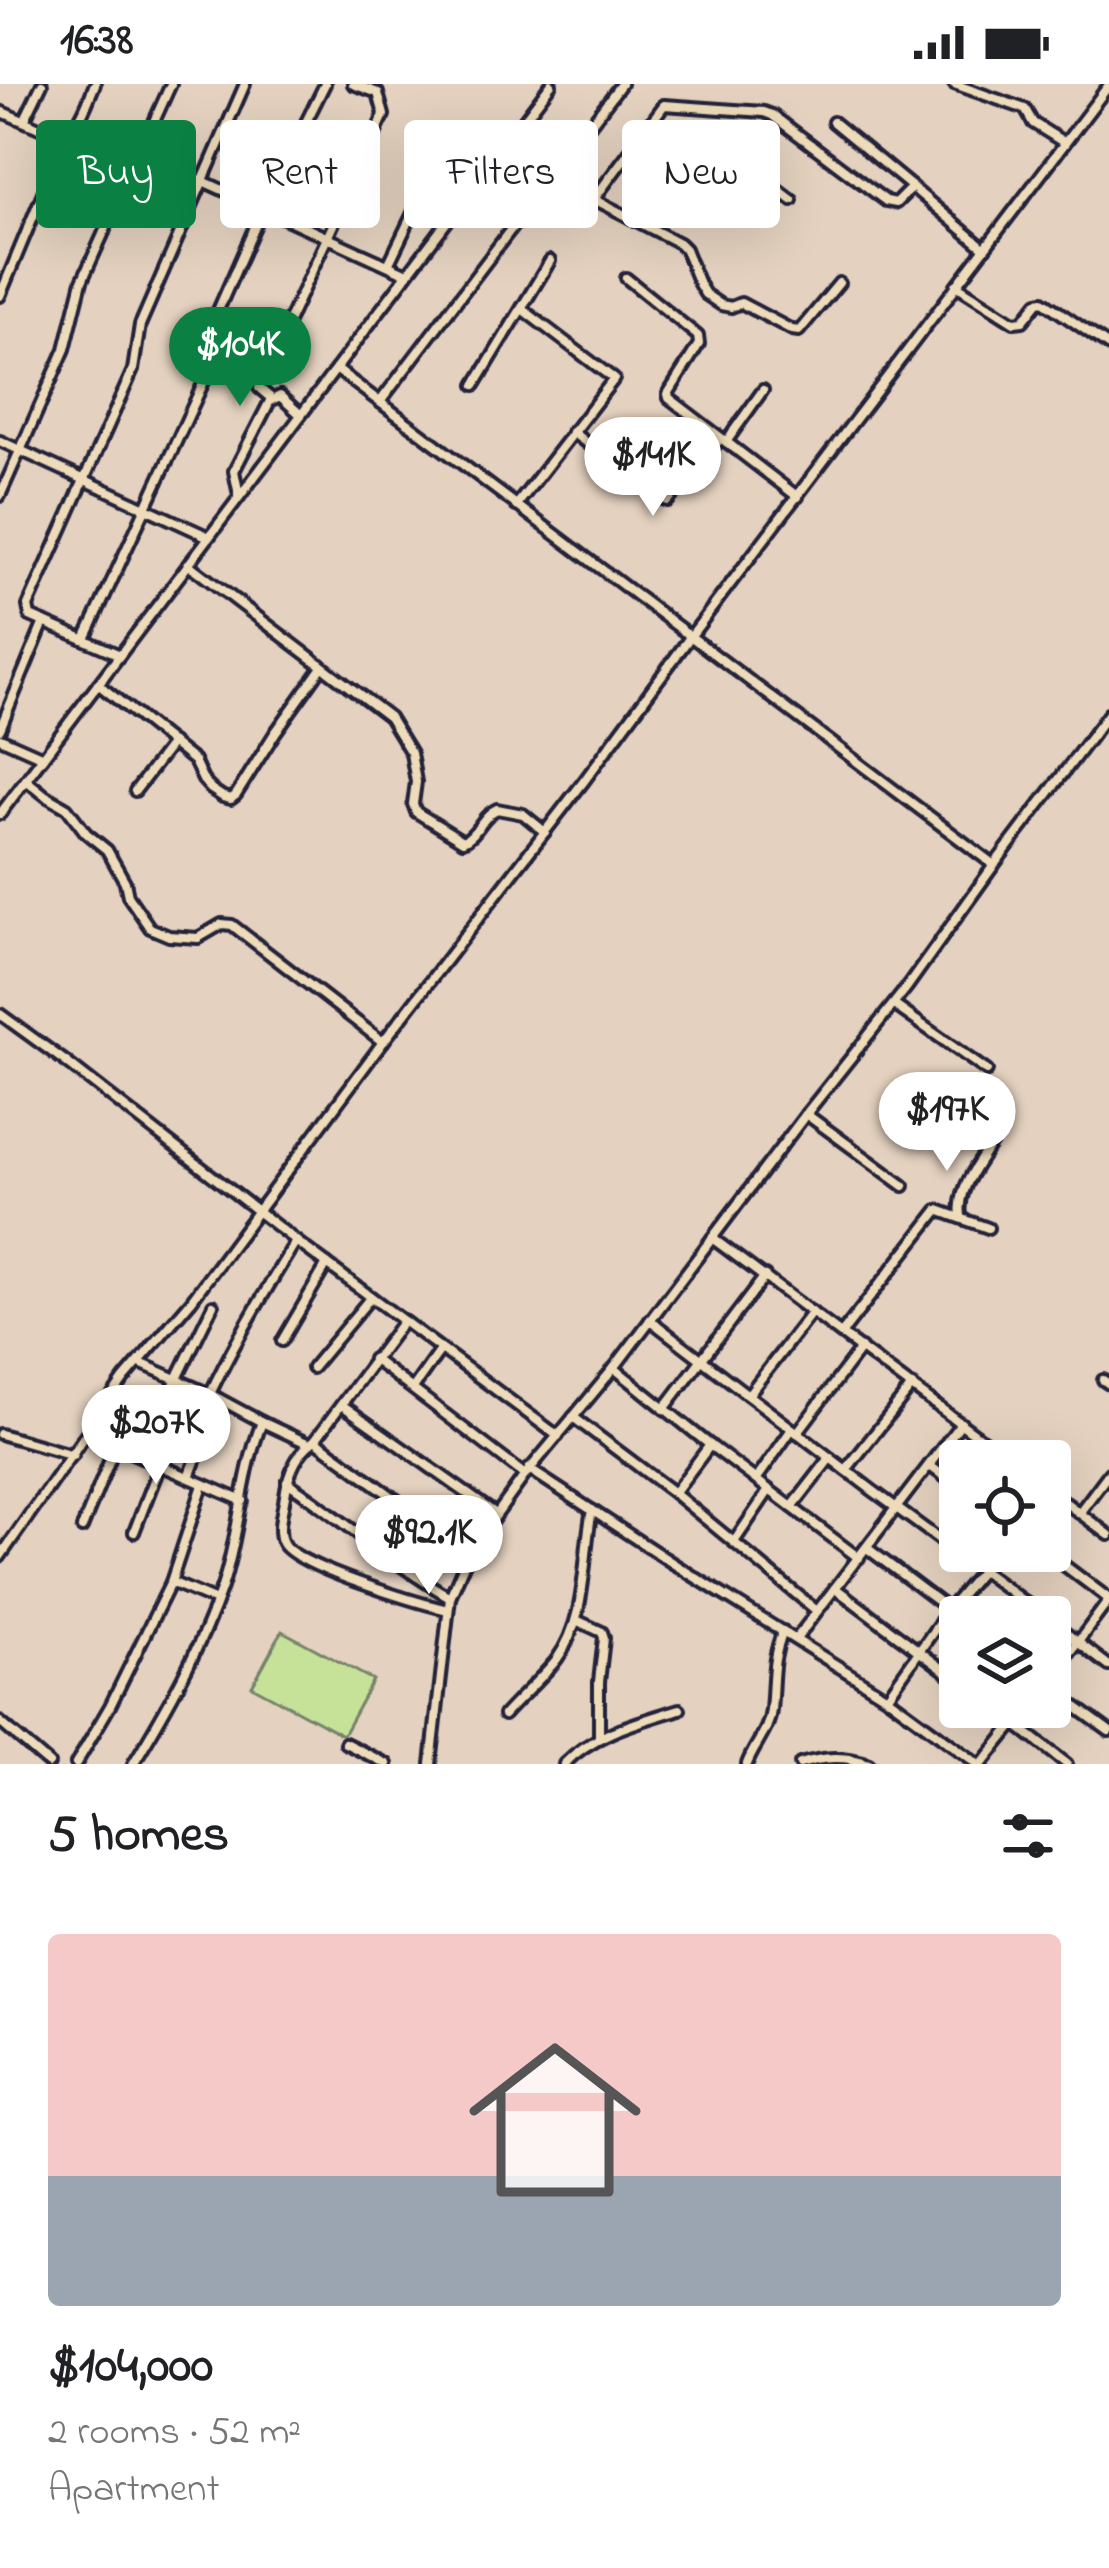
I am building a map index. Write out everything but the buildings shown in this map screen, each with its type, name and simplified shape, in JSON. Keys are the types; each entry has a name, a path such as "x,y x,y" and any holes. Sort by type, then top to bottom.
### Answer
{"street":[{"path":"24,122 42,84"},
{"path":"79,120 95,84"},
{"path":"154,120 171,84"},
{"path":"120,655 44,622 29,614 28,606 133,370 140,325 245,84"},
{"path":"307,120 325,84"},
{"path":"272,399 259,388 384,115 378,93 353,84"},
{"path":"524,120 551,84"},
{"path":"593,120 621,84"},
{"path":"954,84 1028,111 1033,123 1065,143"},
{"path":"0,1557 124,1379 191,1301 1109,85"},
{"path":"652,120 664,104 764,112 779,120"},
{"path":"0,111 36,126"},
{"path":"780,121 886,201 896,203 912,187"},
{"path":"833,122 984,248"},
{"path":"598,194 622,160"},
{"path":"196,176 220,188"},
{"path":"780,191 792,200"},
{"path":"598,201 682,246 701,290 710,298 725,306 741,303 792,330 803,328 839,283"},
{"path":"0,296 36,206"},
{"path":"0,496 65,349 82,281 105,228"},
{"path":"201,349 254,228"},
{"path":"306,228 407,274"},
{"path":"388,265 406,228"},
{"path":"0,814 442,228"},
{"path":"380,402 511,228"},
{"path":"476,385 550,261"},
{"path":"626,278 698,336 699,344 669,398 798,497"},
{"path":"956,285 1014,322 1023,320 1043,301 1109,346"},
{"path":"516,506 614,379 522,309"},
{"path":"336,368 994,865"},
{"path":"85,639 209,371"},
{"path":"572,432 668,501 764,390"},
{"path":"239,496 234,471 272,399 280,396 301,415"},
{"path":"0,441 209,536"},
{"path":"188,564 383,712 411,753 416,812 463,841 497,809 523,814 545,832"},
{"path":"43,757 0,733 44,622"},
{"path":"98,684 197,764 211,789 233,798 322,667"},
{"path":"431,1764 448,1611 469,1553 527,1472 614,1368 894,1005 1109,713"},
{"path":"135,791 172,743"},
{"path":"26,780 67,808 107,850 128,896 150,928 198,938 222,924 232,925 383,1042"},
{"path":"894,1005 986,1071"},
{"path":"0,1014 558,1436"},
{"path":"806,1114 904,1186"},
{"path":"961,1218 963,1191 992,1142"},
{"path":"842,1334 938,1210 988,1228"},
{"path":"712,1238 983,1440"},
{"path":"189,1478 232,1347 296,1241"},
{"path":"281,1341 327,1264"},
{"path":"664,1408 765,1276"},
{"path":"312,1368 371,1297"},
{"path":"148,1436 213,1305"},
{"path":"748,1395 812,1312"},
{"path":"650,1320 939,1537"},
{"path":"403,1321 294,1462 287,1482 281,1540 302,1559 448,1611"},
{"path":"756,1480 861,1348"},
{"path":"413,1388 440,1349"},
{"path":"373,1359 527,1472 887,1697 980,1764 1012,1728"},
{"path":"140,1363 312,1442 469,1553"},
{"path":"614,1368 859,1558"},
{"path":"846,1470 911,1386"},
{"path":"342,1405 496,1514"},
{"path":"573,1417 817,1611"},
{"path":"133,1764 182,1678 223,1586 248,1460 262,1422"},
{"path":"796,1639 961,1423"},
{"path":"0,1434 73,1455"},
{"path":"88,1434 243,1501"},
{"path":"674,1493 710,1445"},
{"path":"82,1528 115,1447"},
{"path":"792,1508 830,1458"},
{"path":"134,1532 160,1465"},
{"path":"930,1466 939,1473"},
{"path":"1079,1513 1109,1472"},
{"path":"287,1482 451,1598"},
{"path":"76,1764 171,1582 203,1485"},
{"path":"734,1542 769,1490"},
{"path":"1071,1507 1109,1535"},
{"path":"504,1715 556,1659 576,1620 592,1510"},
{"path":"867,1548 939,1602"},
{"path":"1071,1571 1109,1600 1071,1652"},
{"path":"961,1596 981,1572"},
{"path":"987,1572 1018,1596"},
{"path":"171,1582 216,1600"},
{"path":"835,1588 939,1666"},
{"path":"576,1620 602,1632 604,1639 599,1738"},
{"path":"887,1697 939,1623"},
{"path":"747,1764 767,1728 773,1661 783,1631"},
{"path":"1071,1637 1109,1666"},
{"path":"1071,1701 1109,1731"},
{"path":"564,1764 599,1738 680,1709"},
{"path":"0,1722 49,1764"},
{"path":"1020,1728 1067,1764"},
{"path":"345,1743 385,1764"},
{"path":"800,1764 840,1757 869,1764"}],"green space":[{"path":"282,1631 373,1680 343,1735 252,1686"}]}
